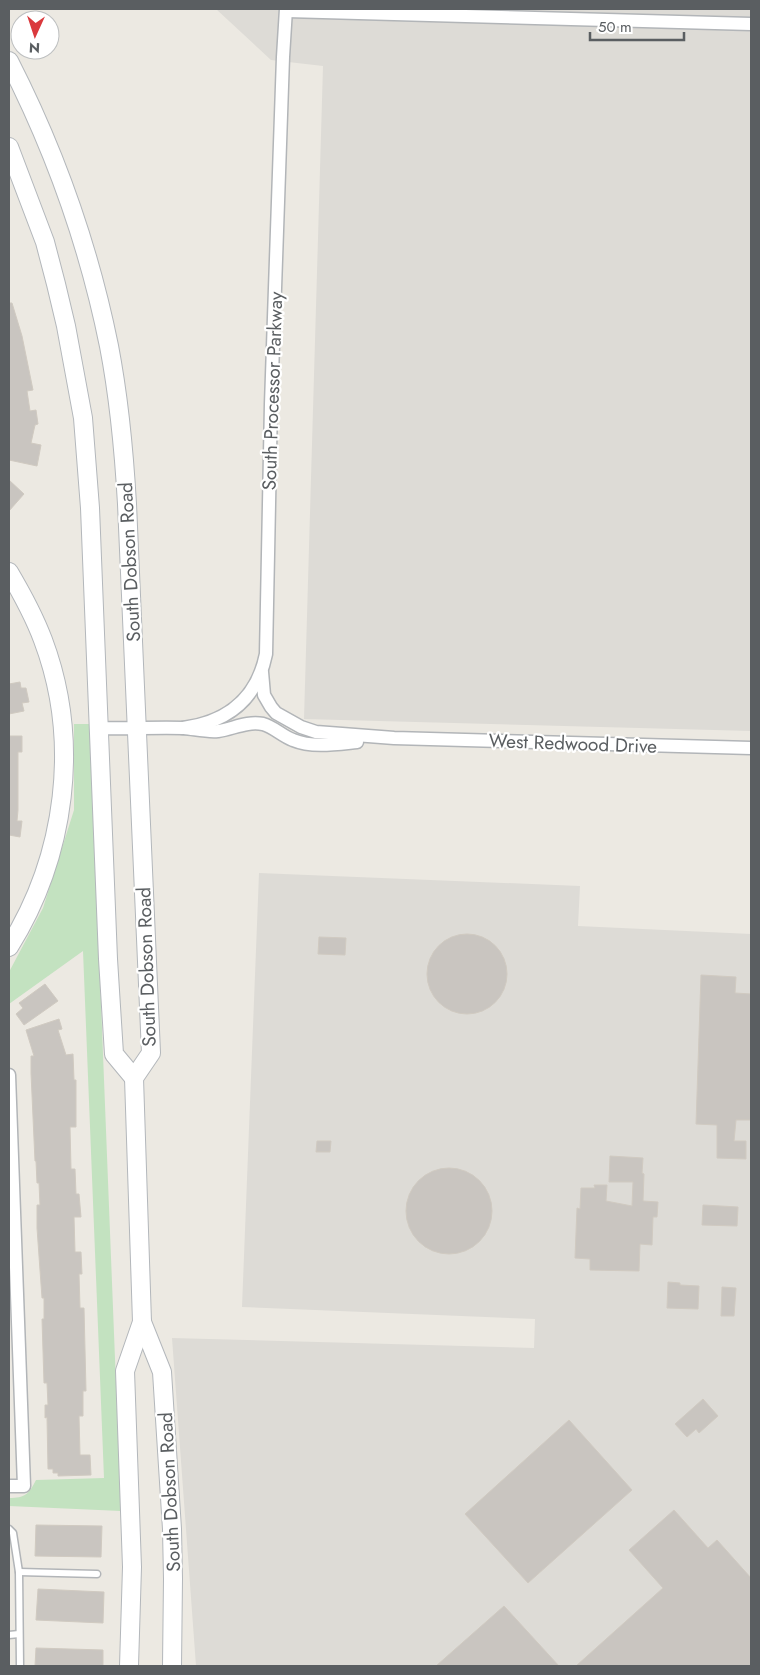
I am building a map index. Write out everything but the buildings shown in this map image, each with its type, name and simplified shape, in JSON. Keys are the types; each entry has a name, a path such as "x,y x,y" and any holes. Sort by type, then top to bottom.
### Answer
{"main road":[{"name":"South Dobson Road","path":"9,61 44,136 68,196 91,272 109,347 123,438 151,1053 134,1078 142,1322 162,1372 172,1529 172,1666"},
{"name":"South Dobson Road","path":"9,147 45,242 68,335 83,418 90,508 108,959 114,1054 134,1078"},
{"path":"9,572 34,620 51,663 60,706 64,753 60,809 52,848 38,891 9,947"},
{"name":"South Dobson Road","path":"129,1666 132,1567 126,1371 142,1322"}],"street":[{"path":"287,10 488,13 751,24"},
{"name":"South Processor Parkway","path":"183,728 216,720 231,711 248,696 262,671 267,644 271,404 283,57 287,10"},
{"name":"West Redwood Drive","path":"262,671 262,684 267,700 276,713 288,722 316,732 394,738 751,748"},
{"name":"West Redwood Drive","path":"100,728 183,728 218,731 244,724 262,724 294,741 314,744 394,738"},
{"path":"9,1075 13,1331 24,1486 9,1486"}],"lane":[{"path":"9,1529 13,1533 19,1572 20,1666"},
{"path":"19,1572 97,1574"},
{"path":"9,1635 19,1634"}],"shaded area":[{"path":"216,9 751,9 751,731 304,719 323,66 271,60"},
{"path":"259,873 580,886 578,926 751,934 751,1666 196,1666 172,1338 534,1348 535,1319 242,1307"}],"green space":[{"path":"74,724 90,724 121,1511 9,1506 9,1498 26,1494 36,1480 104,1478 83,951 9,1004 9,972 43,908 74,810"}]}
